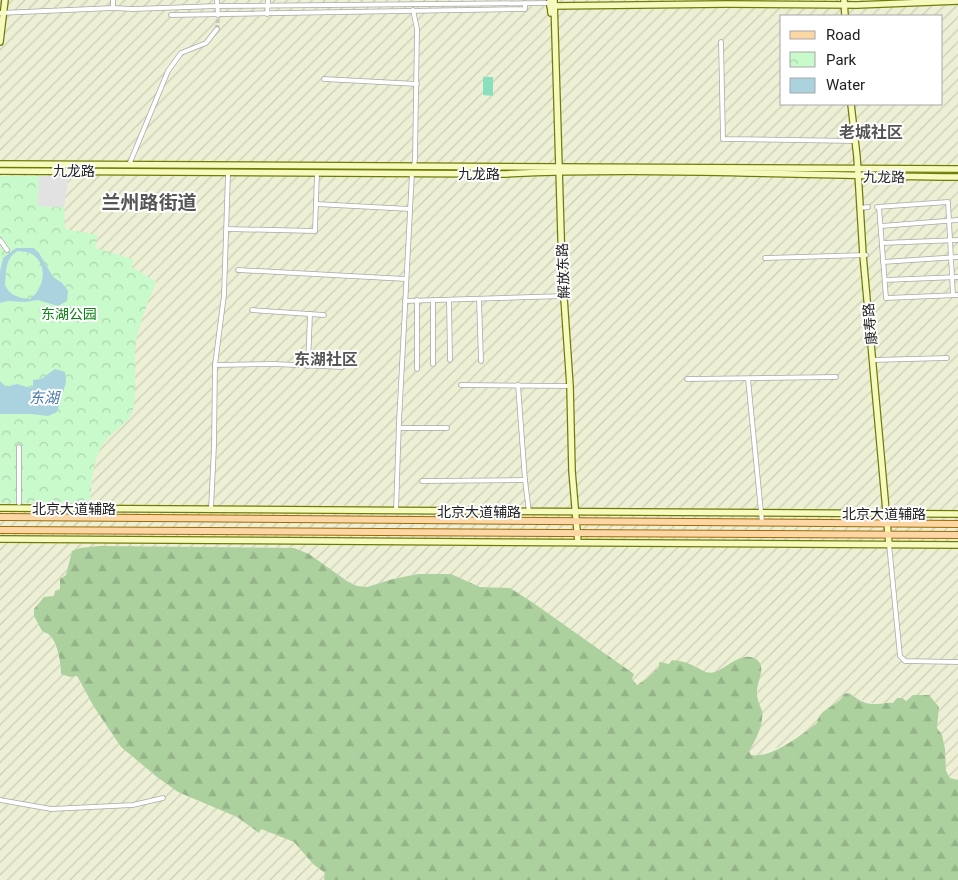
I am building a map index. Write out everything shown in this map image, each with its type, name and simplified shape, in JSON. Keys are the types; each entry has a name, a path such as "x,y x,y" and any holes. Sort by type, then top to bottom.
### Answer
{"main road":[{"path":"0,42 5,0"},
{"path":"843,4 941,3 958,1"},
{"path":"552,4 958,5"},
{"name":"解放东路","path":"552,4 562,296 576,542"},
{"name":"康寿路","path":"852,105 863,208 865,255 891,544"},
{"name":"九龙路","path":"0,164 414,166 958,177"},
{"name":"九龙路","path":"0,171 503,174 557,169 958,169"},
{"name":"北京大道辅路","path":"0,508 958,514"},
{"path":"0,517 958,524"},
{"path":"0,530 958,535"},
{"path":"0,539 958,544"}],"street":[{"path":"113,0 113,8"},
{"path":"217,0 218,16"},
{"path":"267,14 268,0"},
{"path":"2,13 217,6 412,6 439,2 552,4"},
{"path":"171,15 218,16 525,9 525,3"},
{"path":"412,6 417,29 414,166"},
{"path":"129,165 168,70 181,53 206,43 217,29"},
{"path":"721,42 723,139 856,141"},
{"path":"324,79 417,84"},
{"path":"211,509 215,365 224,296 228,173"},
{"path":"227,229 315,231 317,173"},
{"path":"396,511 412,173"},
{"path":"948,202 949,221 952,277 956,295 886,298 878,207 948,202"},
{"path":"316,204 410,209"},
{"path":"881,226 958,220"},
{"path":"0,240 8,250"},
{"path":"882,244 958,240"},
{"path":"765,258 865,255"},
{"path":"884,262 958,257"},
{"path":"238,270 406,278"},
{"path":"885,280 958,277"},
{"path":"405,300 562,296"},
{"path":"479,299 480,361"},
{"path":"417,300 417,369"},
{"path":"433,300 433,364"},
{"path":"449,300 450,360"},
{"path":"252,310 324,315"},
{"path":"308,366 310,314"},
{"path":"874,360 947,358"},
{"path":"215,365 274,364 342,367"},
{"path":"687,379 836,376"},
{"path":"748,379 762,522"},
{"path":"461,385 518,384 568,386"},
{"path":"518,384 525,480 530,512"},
{"path":"399,428 447,428"},
{"path":"19,447 19,503"},
{"path":"422,481 525,480"},
{"path":"891,544 900,656 905,660 958,662"},
{"path":"0,800 51,809 133,805 163,798"}],"green space":[{"path":"0,0 958,0 958,780 950,778 946,771 945,749 937,728 939,707 929,695 913,695 906,701 875,704 858,699 849,693 841,701 826,709 817,723 791,742 756,756 750,755 749,751 753,744 762,711 757,700 756,691 759,682 750,657 732,662 716,672 708,673 696,666 659,663 659,667 637,685 632,679 634,674 510,588 480,587 451,574 418,574 367,587 357,586 294,548 88,547 72,551 60,590 54,596 39,625 42,631 49,634 53,639 61,663 76,676 121,747 157,777 200,802 237,817 259,833 261,828 294,842 313,864 325,873 325,880 0,880"},
{"path":"483,77 493,77 493,96 483,95"},
{"name":"东湖公园","path":"0,176 39,176 38,206 64,207 65,229 98,235 95,248 133,259 132,267 156,282 143,316 136,342 135,390 132,413 128,420 101,447 95,462 90,503 0,503"},
{"path":"99,546 294,548 309,554 357,586 367,587 418,574 451,574 480,587 510,588 634,674 632,679 637,685 659,667 659,662 669,664 672,660 681,661 712,673 738,659 744,657 754,658 761,665 757,693 762,711 762,721 759,732 749,751 751,755 759,755 776,750 794,739 817,723 825,710 838,702 844,694 849,693 869,704 893,703 897,698 902,698 906,701 913,695 929,695 939,707 937,728 942,735 945,749 946,771 950,778 958,780 958,880 324,880 325,873 313,864 294,842 261,829 259,833 237,817 178,792 157,777 121,747 94,707 77,676 70,677 61,674 60,660 54,641 50,635 42,631 34,616 34,609 44,597 54,596 55,591 60,589 60,579 66,575 72,551"}],"shaded area":[{"path":"39,176 69,176 64,207 38,206"}],"water":[{"path":"16,248 34,248 53,277 62,283 68,291 67,301 58,306 38,300 0,303 0,272 3,258","holes":["18,251 28,252 36,257 42,269 42,282 39,289 30,299 15,296 9,292 5,285 8,261"]},
{"name":"东湖","path":"55,369 65,372 66,382 57,412 48,416 0,414 0,381 6,387 17,384 30,388 33,386 33,380 41,379"}],"tunnel":[{"path":"0,11 1,0"},
{"path":"217,29 218,17"}],"district":[{"name":"老城社区","path":"871,132"},
{"name":"兰州路街道","path":"149,202"},
{"name":"东湖社区","path":"326,359"}]}
